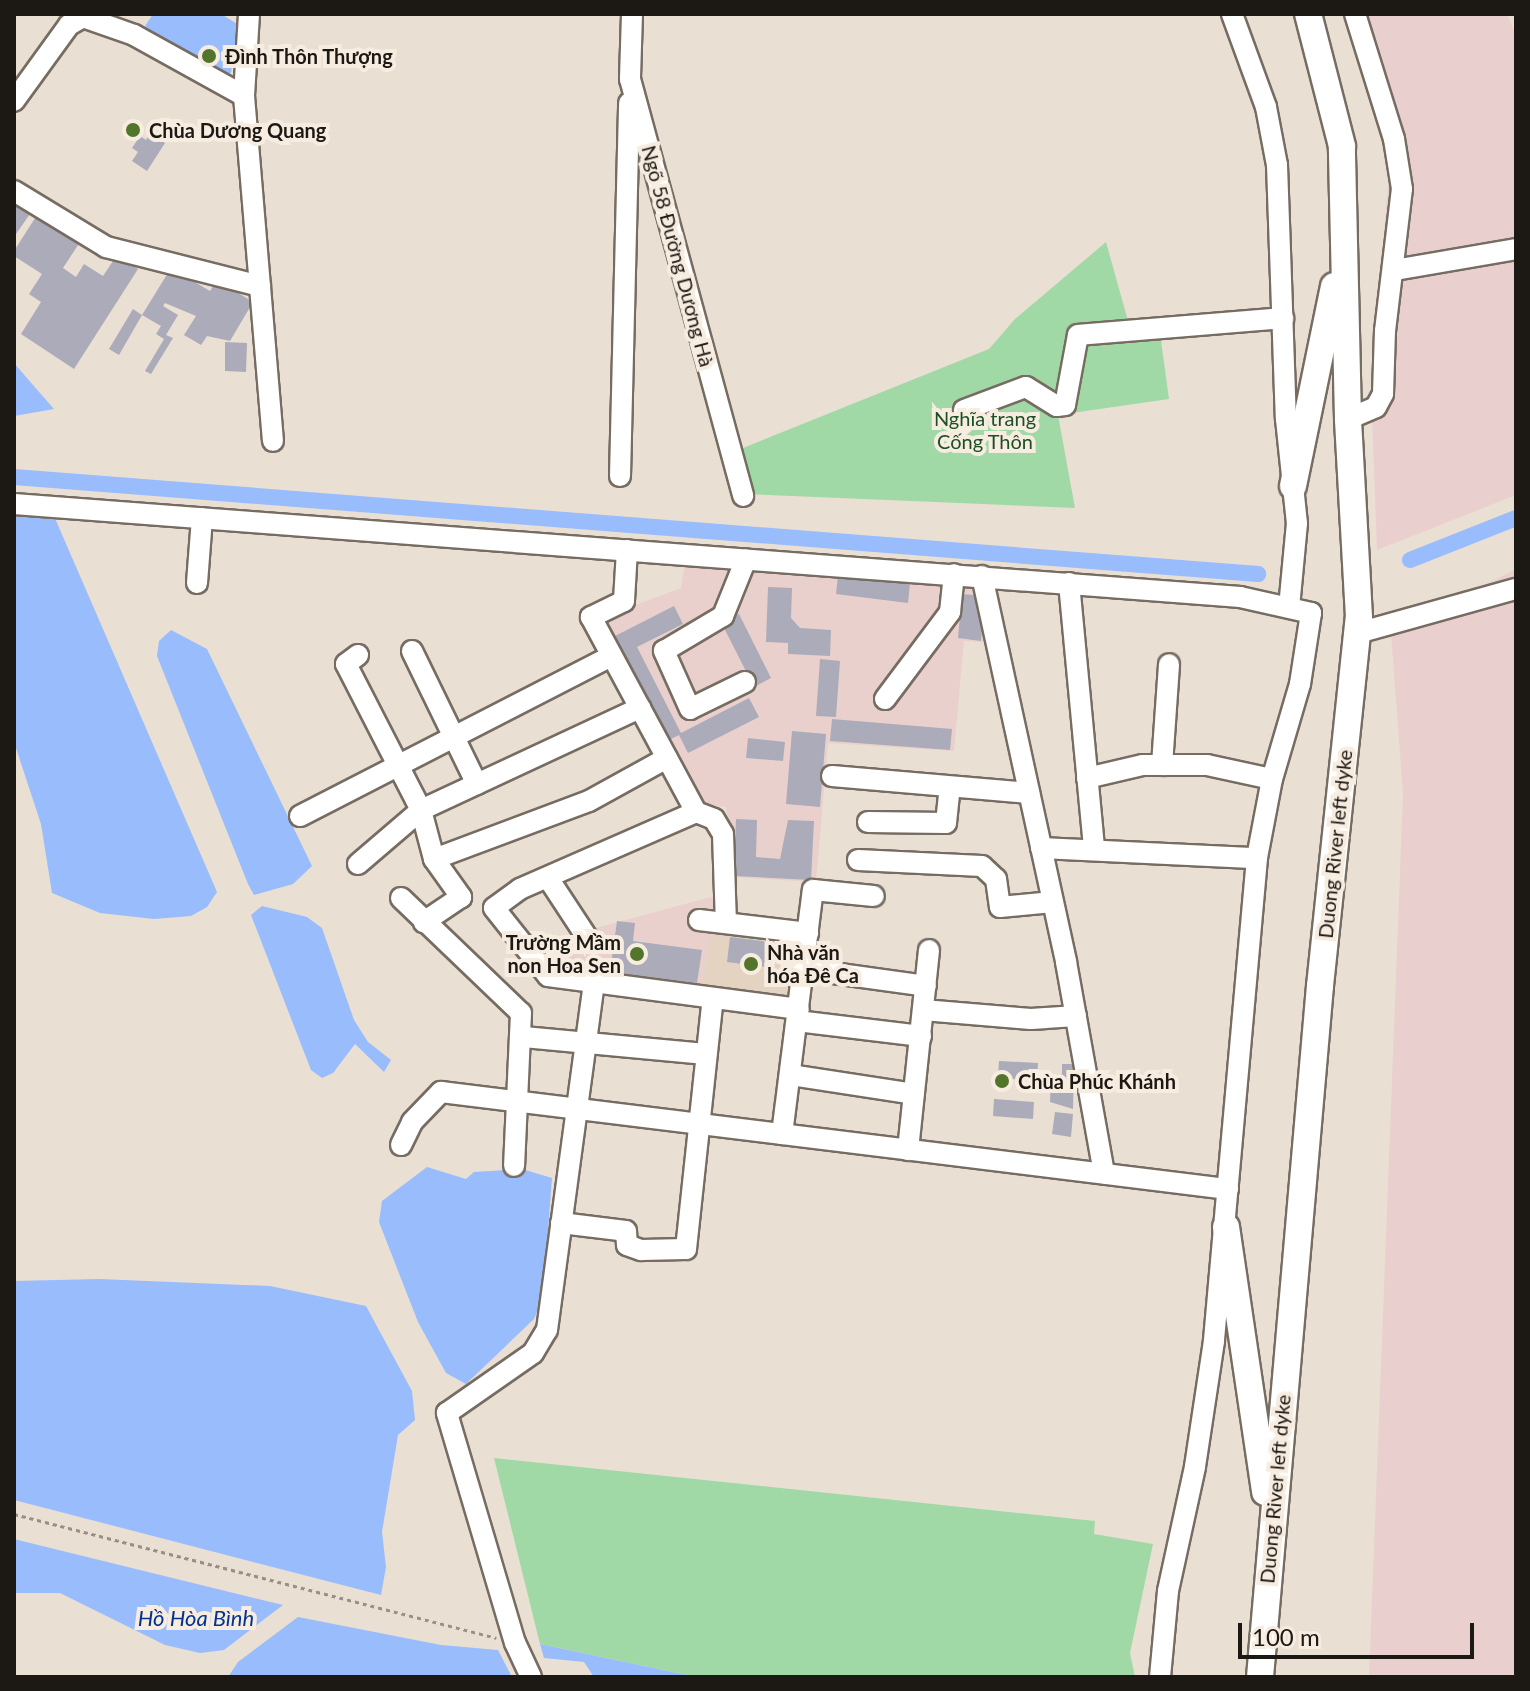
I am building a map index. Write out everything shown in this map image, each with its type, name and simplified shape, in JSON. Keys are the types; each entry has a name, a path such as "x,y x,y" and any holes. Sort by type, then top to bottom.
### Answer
{"main road":[{"name":"Duong River left dyke","path":"1260,1677 1320,986 1358,633 1340,129 1308,14"},
{"path":"1293,486 1344,239"},
{"path":"1226,1227 1271,1535"}],"street":[{"path":"249,14 244,96 273,441"},
{"name":"Ngõ 58 Đường Dương Hà","path":"632,14 630,79 743,496"},
{"path":"1232,14 1251,60 1275,146 1296,539 1289,608"},
{"path":"14,101 69,25 83,17 134,35 244,96"},
{"path":"1348,419 1382,399 1385,331 1395,270 1402,189 1394,139 1364,20"},
{"path":"620,476 630,79"},
{"path":"14,191 106,247 260,286"},
{"path":"1395,270 1516,249"},
{"path":"964,410 1026,387 1057,406 1065,405 1078,335 1283,318"},
{"path":"14,504 1240,597 1311,613 1300,684 1272,779 1257,858 1226,1227 1208,1389 1168,1591 1160,1677"},
{"path":"197,583 202,518"},
{"path":"627,550 624,601 591,617 608,658 640,708 696,812 714,819 723,834 726,923"},
{"path":"745,682 690,709 664,651 723,616 746,559"},
{"path":"885,699 950,612 954,574"},
{"path":"982,576 1053,902 1104,1174"},
{"path":"1069,583 1094,849"},
{"path":"1358,633 1516,589"},
{"path":"412,651 477,784"},
{"path":"358,655 346,664 421,810 434,859 461,897 424,922"},
{"path":"300,816 608,658"},
{"path":"1162,765 1169,664"},
{"path":"358,864 421,810 640,708"},
{"path":"434,859 589,801 667,758"},
{"path":"1087,778 1162,765 1207,765 1272,779"},
{"path":"832,776 1029,793"},
{"path":"868,822 946,823 950,787"},
{"path":"696,812 548,878 494,908 548,976 713,998 921,1036"},
{"path":"1041,848 1257,858"},
{"path":"858,860 982,866 996,879 1000,907 1053,902"},
{"path":"548,878 588,939"},
{"path":"782,1134 813,890 874,896"},
{"path":"401,898 521,1013 523,1037 514,1166"},
{"path":"699,920 808,933"},
{"path":"908,1150 929,950"},
{"path":"804,969 926,986"},
{"path":"531,1677 515,1643 447,1413 533,1353 547,1330 594,983"},
{"path":"561,1223 626,1231 627,1245 681,1253 691,1233 713,998"},
{"path":"923,1010 1031,1019 1076,1016"},
{"path":"523,1037 585,1040 706,1054"},
{"path":"790,1075 914,1094"},
{"path":"401,1145 412,1122 441,1092 1228,1189"}],"path":[{"path":"14,1514 515,1643"}],"shaded area":[{"path":"1343,14 1507,14 1516,35 1516,495 1377,550 1371,389 1389,174 1359,49"},
{"path":"686,555 987,585 983,642 964,641 954,751 828,743 816,882 732,877 726,807 699,803 597,619 681,588"},
{"path":"1516,569 1516,1677 1369,1677 1403,794 1391,633"},
{"name":"Trường Mầm non Hoa Sen","path":"718,895 701,989 569,973 570,935"},
{"name":"Nhà văn hóa Đê Ca","path":"708,928 801,940 794,1001 701,989"}],"green space":[{"name":"Nghĩa trang Cống Thôn","path":"1106,242 1128,321 1158,319 1169,399 1058,415 1075,508 745,494 743,448 989,349 1015,319"},
{"path":"494,1458 1095,1521 1094,1534 1153,1544 1130,1653 1135,1677 696,1677 540,1644"}],"water":[{"name":"Đình Thôn Thượng","path":"153,14 221,14 239,25 231,73 224,74 156,36 145,26"},
{"path":"14,363 33,385 54,409 14,416"},
{"path":"14,513 54,516 217,892 207,907 191,916 154,919 100,913 52,893 41,824 14,742"},
{"path":"171,630 207,649 312,866 293,884 254,895 248,884 157,656 159,641"},
{"path":"262,906 307,917 322,928 354,1020 368,1042 391,1060 384,1072 355,1044 333,1073 322,1078 311,1070 251,915"},
{"path":"427,1167 466,1179 474,1172 522,1169 552,1178 543,1298 534,1319 466,1384 446,1373 418,1322 379,1222 382,1201"},
{"path":"99,1279 270,1286 366,1306 412,1391 415,1420 398,1435 382,1532 386,1567 381,1595 14,1500 14,1281"},
{"name":"Hồ Hòa Bình","path":"14,1539 283,1605 224,1650 200,1653 165,1645 60,1593 14,1593"},
{"name":"Hồ Hòa Bình","path":"298,1617 441,1645 498,1650 512,1677 228,1677 238,1662"},
{"path":"540,1644 696,1677 594,1677 584,1662 544,1658"}],"building":[{"path":"150,133 165,143 147,171 132,161 138,152 132,148 140,136 146,140"},
{"path":"14,198 32,211 14,237"},
{"path":"37,215 82,239 63,268 76,277 84,264 103,276 117,255 138,269 74,369 21,334 41,302 29,294 42,274 14,256 14,251"},
{"path":"171,268 210,291 217,280 253,302 230,341 207,336 201,345 184,335 196,316 165,303 163,306 178,315 166,335 173,338 151,374 145,371 164,339 156,334 161,326 142,315"},
{"path":"133,309 142,315 119,355 109,349"},
{"path":"225,342 247,343 246,372 225,371"},
{"path":"838,575 910,583 908,603 836,594"},
{"path":"768,587 792,588 791,618 800,628 831,630 830,656 788,654 788,643 766,642"},
{"path":"962,594 985,596 981,641 958,638"},
{"path":"674,606 683,624 637,647 681,733 749,698 759,717 688,753 679,735 667,741 613,637"},
{"path":"739,614 771,678 754,687 721,622"},
{"path":"820,659 840,661 836,717 816,716"},
{"path":"832,719 952,729 950,750 830,741"},
{"path":"792,731 826,734 820,807 786,804"},
{"path":"748,738 785,742 783,761 746,758"},
{"path":"736,819 757,820 756,857 780,859 788,820 814,821 811,880 734,876"},
{"path":"617,921 635,923 633,941 702,950 697,983 610,972"},
{"path":"730,937 777,943 774,968 727,962"},
{"path":"999,1061 1038,1063 1037,1081 998,1078"},
{"path":"1062,1064 1074,1064 1073,1109 1050,1102 1051,1074 1062,1074"},
{"path":"994,1099 1034,1102 1033,1119 993,1116"},
{"path":"1055,1112 1073,1114 1071,1137 1052,1134"}],"waterway":[{"path":"14,477 1258,574"},
{"path":"1410,560 1516,518"}],"place":[{"name":"Đình Thôn Thượng","path":"209,56"},
{"name":"Chùa Dương Quang","path":"133,130"},
{"name":"Trường Mầm non Hoa Sen","path":"637,954"},
{"name":"Nhà văn hóa Đê Ca","path":"751,964"},
{"name":"Chùa Phúc Khánh","path":"1002,1081"}]}
